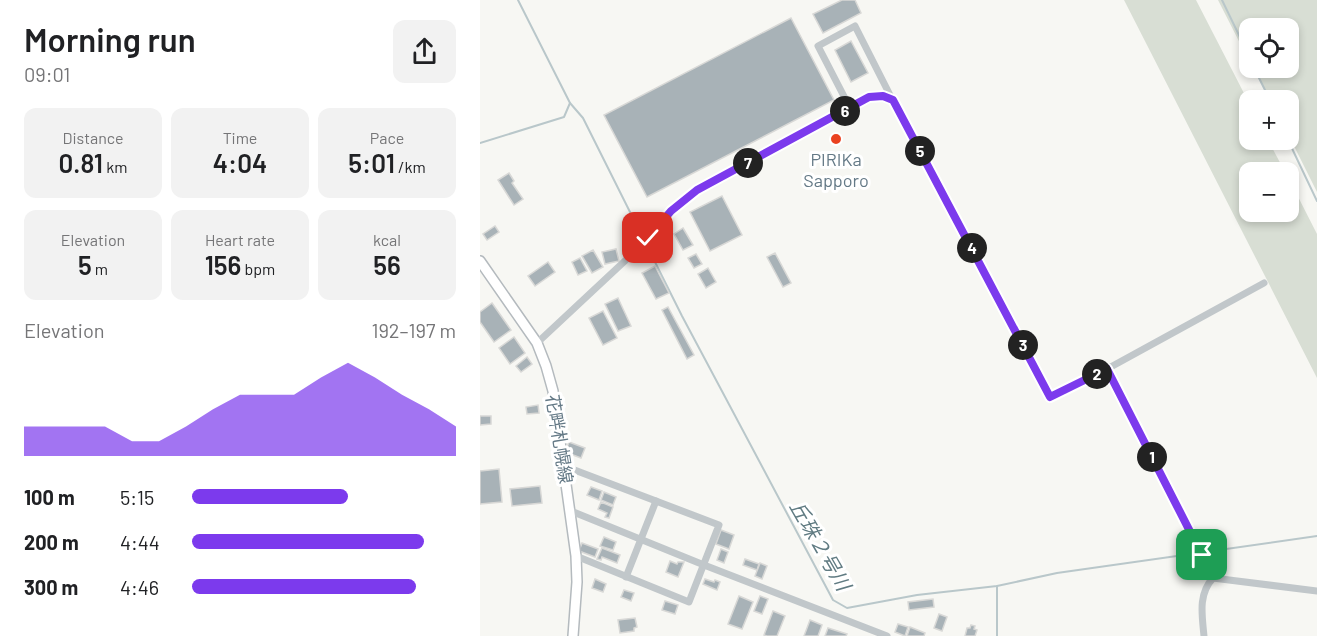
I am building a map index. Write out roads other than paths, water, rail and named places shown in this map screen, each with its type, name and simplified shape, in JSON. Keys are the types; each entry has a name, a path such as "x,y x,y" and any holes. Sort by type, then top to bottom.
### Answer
{"main road":[{"name":"花畔札幌線","path":"480,261 537,344 553,391 576,556 577,592 573,636"}],"street":[{"path":"850,108 818,46 855,26 1050,397 1107,369 1264,283"},
{"path":"537,344 641,245 671,211 697,190 869,97 883,96 893,100"},
{"path":"1107,369 1213,578"},
{"path":"564,466 719,525 689,602 576,556"},
{"path":"626,577 656,501"},
{"path":"571,510 641,540 887,636"},
{"path":"1213,578 1317,591"},
{"path":"1204,636 1202,603 1205,586 1213,578"}],"waterway":[{"name":"丘珠２号川","path":"518,0 570,103 583,118 682,316 833,600 847,608 917,595 997,586 1057,573 1317,536"},
{"path":"1222,0 1239,35"},
{"path":"1259,78 1265,90"},
{"path":"480,143 564,117 570,103"},
{"path":"1293,150 1317,201"},
{"path":"997,586 997,636"}],"place":[{"name":"PIRIKa Sapporo","path":"836,139"}]}
